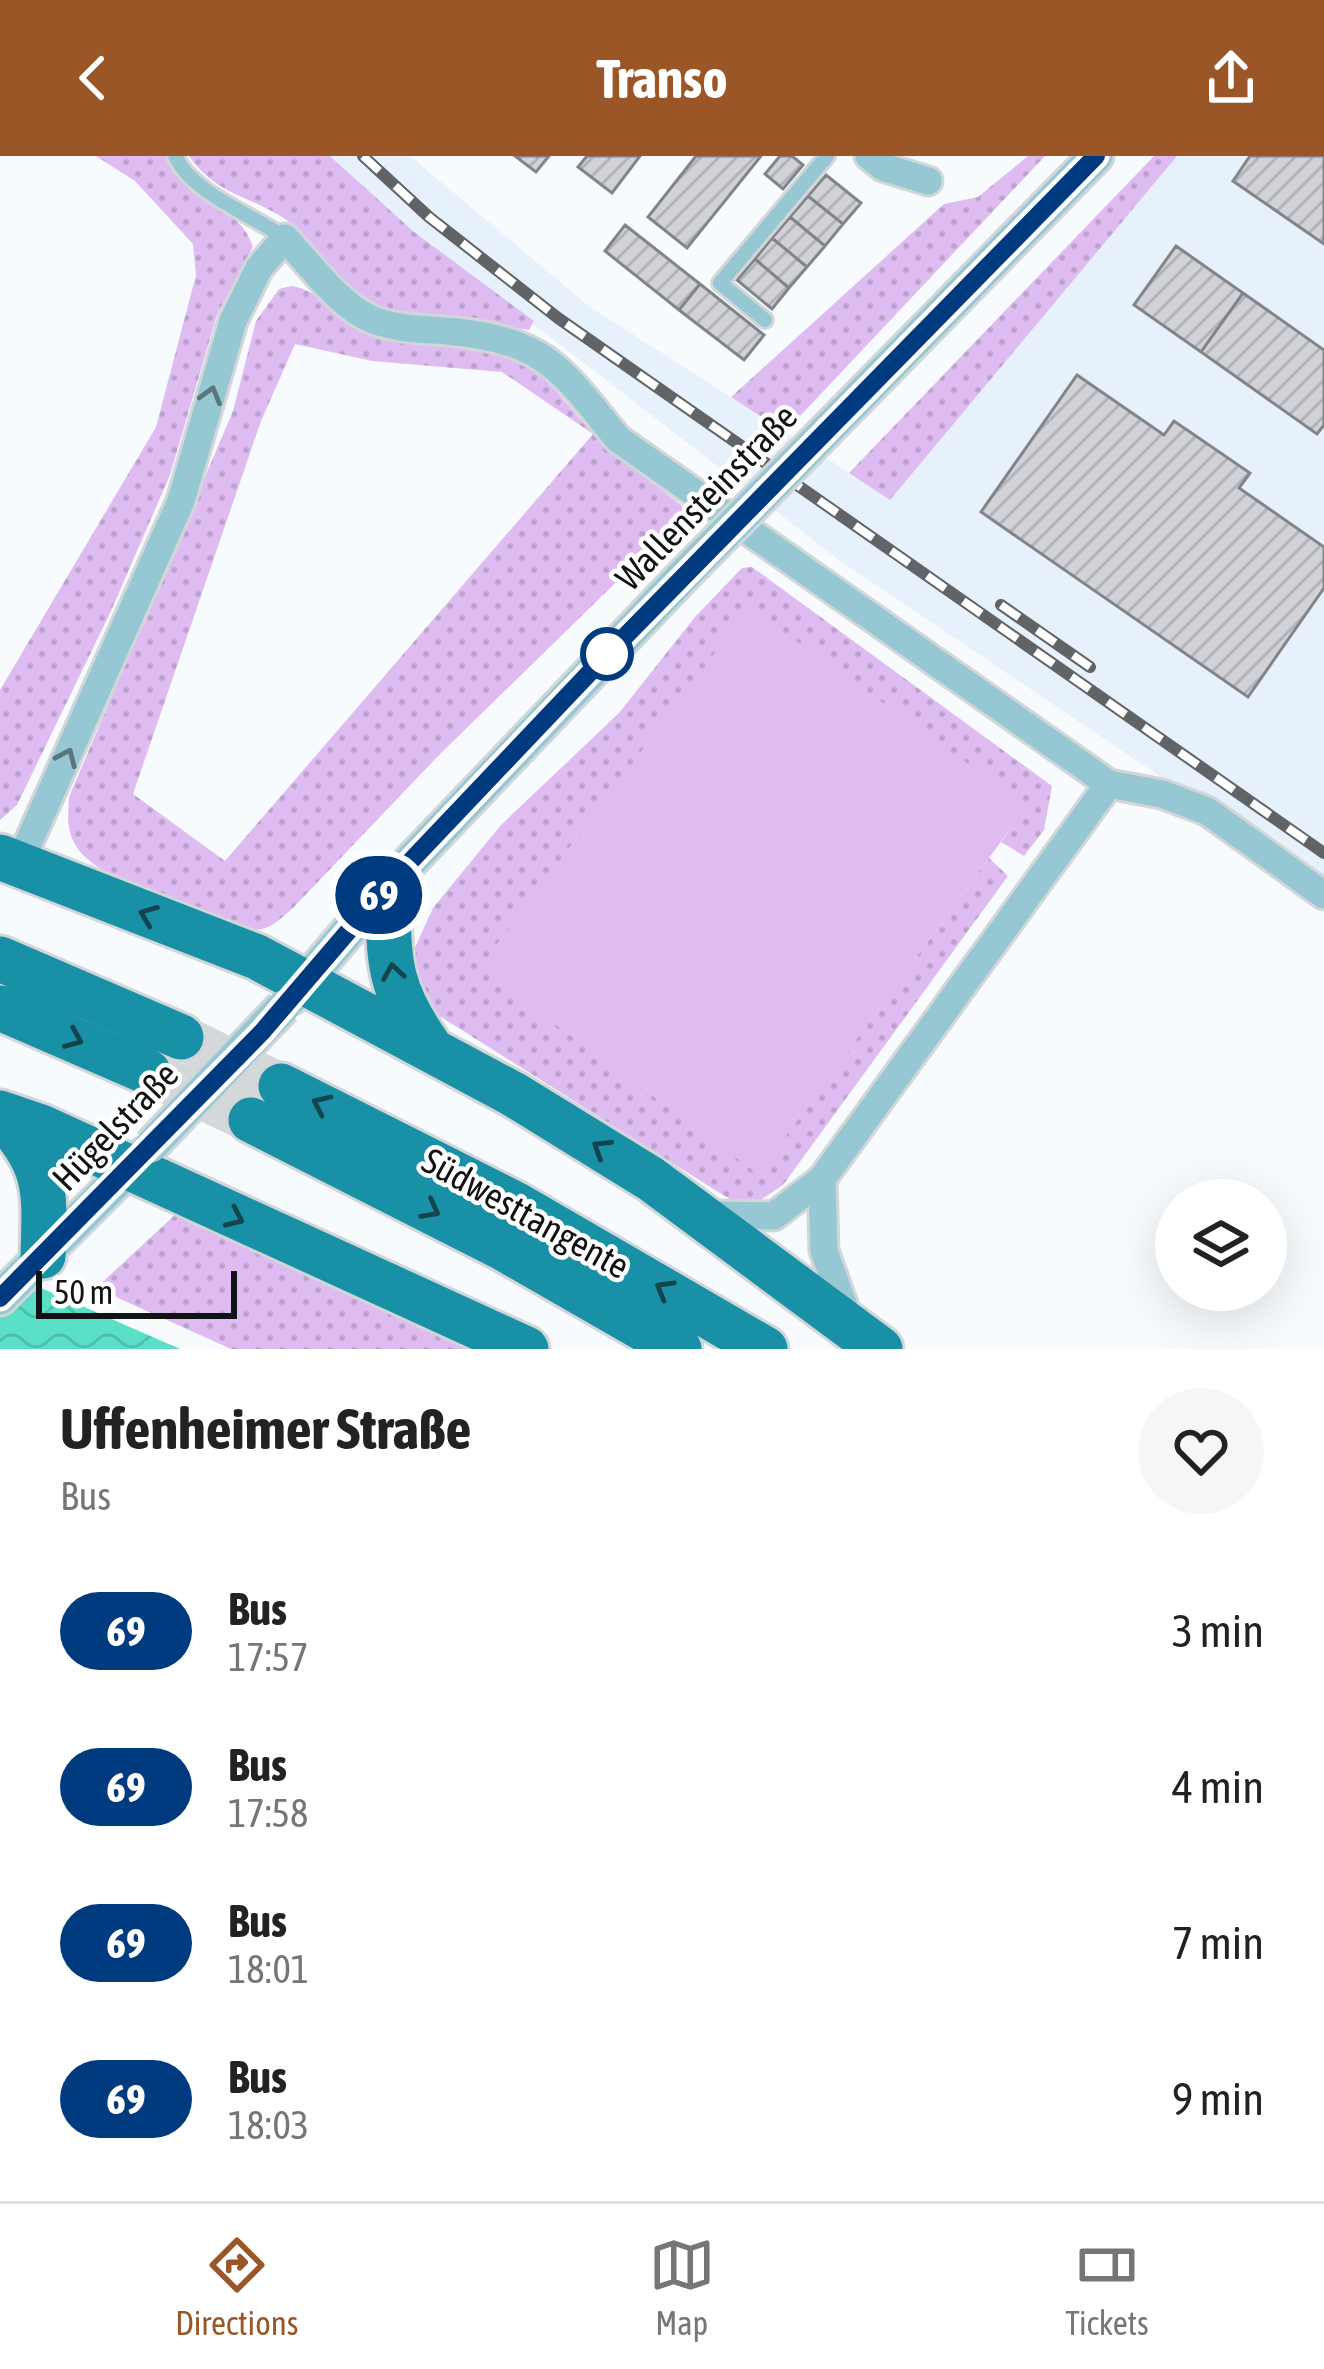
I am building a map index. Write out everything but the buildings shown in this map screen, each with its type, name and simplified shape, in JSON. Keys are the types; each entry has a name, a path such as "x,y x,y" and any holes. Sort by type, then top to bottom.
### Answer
{"highway":[{"path":"10,861 257,957 294,994 430,1048 590,1141 698,1213 866,1338"},
{"path":"387,886 391,974 403,1006 430,1048"},
{"path":"0,959 182,1037"},
{"path":"0,1008 148,1072"},
{"name":"Südwesttangente","path":"281,1086 515,1204 765,1349"},
{"path":"0,1113 140,1158 526,1349"},
{"path":"0,1113 38,1162 53,1232"},
{"name":"Südwesttangente","path":"251,1120 503,1248 679,1349"}],"street":[{"name":"Wallensteinstraße","path":"294,994 387,886 683,575 1096,156"},
{"path":"881,160 928,181"},
{"path":"10,861 182,500 232,320 259,268 285,238 349,304 372,320 505,339 542,354 564,371 618,439 1108,784 1162,794 1207,811 1324,895"},
{"path":"698,1213 775,1216 822,1179 1108,784"},
{"name":"Hügelstraße","path":"0,1298 53,1232 140,1158 294,994"},
{"path":"822,1179 824,1251 866,1338"}],"lane":[{"path":"175,156 179,166 215,195 285,238"},
{"path":"765,320 720,283 827,156"}],"shaded area":[{"path":"96,156 165,156 194,190 240,224 253,247 217,315 170,475 111,611 17,805 0,820 0,690 156,427 196,275 193,244 135,181"},
{"path":"189,156 330,156 414,232 534,321 529,330 460,323 367,301 340,282 297,228 211,180"},
{"path":"330,156 410,156 590,307 890,499 1177,156 1324,156 1324,887 839,560 414,232"},
{"path":"1028,156 1045,156 785,432 731,397 944,204 978,197"},
{"path":"1154,156 1177,156 890,500 849,473"},
{"path":"302,288 350,321 386,337 490,350 522,363 546,381 607,445 689,511 440,754 292,909 266,928 245,929 165,904 91,862 71,837 69,797 233,411 256,321 279,289","holes":["295,344 372,361 502,372 593,434 225,861 133,794 261,421"]},
{"path":"752,567 1052,786 1044,830 1024,856 1001,842 1026,806 749,608 480,968 758,1173 989,858 1008,876 783,1185 753,1205 735,1202 715,1190 430,1010 414,982 412,954 433,908 501,825 619,713 695,617 742,568"},
{"path":"749,607 1027,806 758,1174 479,968"},
{"path":"177,1213 495,1349 231,1349 96,1288"}],"water":[{"path":"0,1270 180,1349 0,1349"}],"tunnel":[{"path":"181,1037 281,1086"},
{"path":"148,1072 251,1120"}],"railway":[{"path":"363,156 429,217 558,318 1324,853"},
{"path":"1001,605 1090,667"}],"bus line":[{"name":"69","path":"0,1298 262,1032 387,886 683,575 1096,156"}]}
